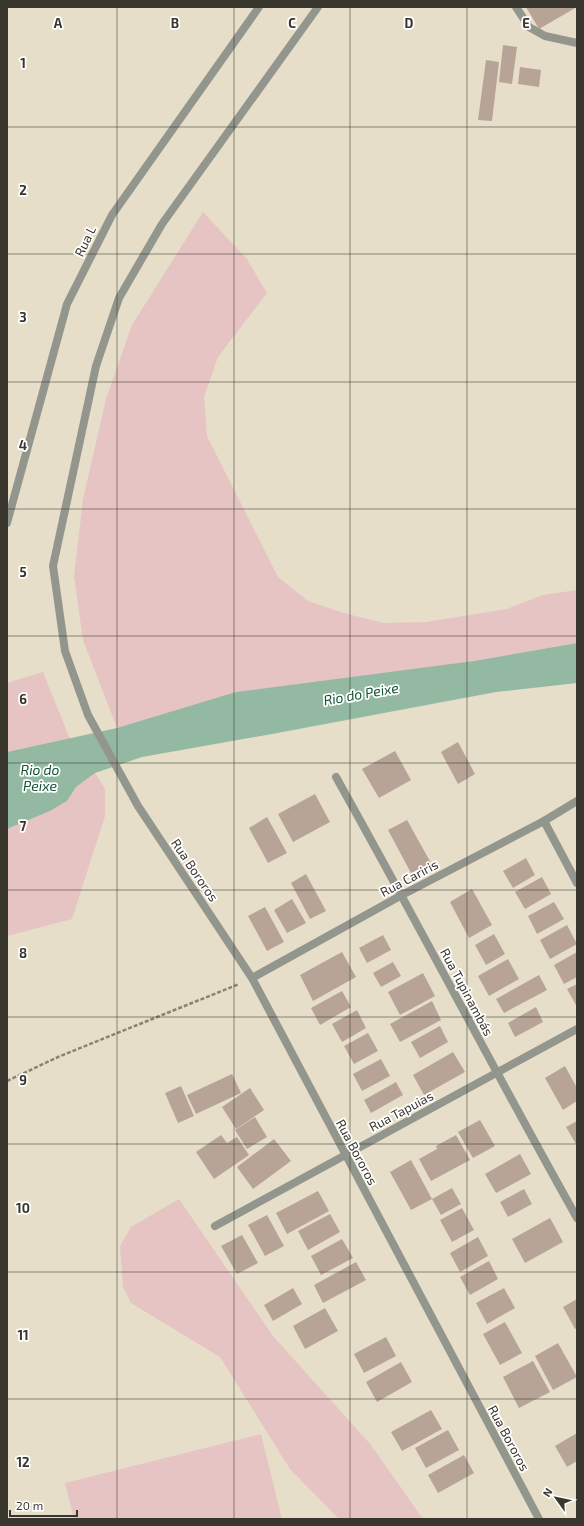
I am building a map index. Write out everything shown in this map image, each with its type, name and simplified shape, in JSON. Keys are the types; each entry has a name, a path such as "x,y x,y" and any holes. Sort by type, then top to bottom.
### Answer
{"street":[{"name":"Rua L","path":"7,522 68,304 112,215 260,7"},
{"name":"Rua Bororos","path":"318,7 162,224 119,298 96,366 53,566 65,651 88,715 138,806 252,978 539,1519"},
{"path":"516,7 529,27 545,36 577,43"},
{"name":"Rua Tupinambás","path":"336,777 402,895 496,1074 577,1218"},
{"name":"Rua Cariris","path":"252,978 402,895 544,821 577,801"},
{"path":"544,821 577,883"},
{"name":"Rua Tapuias","path":"215,1226 577,1029"}],"path":[{"path":"7,1081 58,1057 252,978"}],"shaded area":[{"path":"203,212 247,259 267,293 218,357 204,397 207,436 278,577 308,601 344,613 383,623 426,622 507,609 543,595 577,590 577,643 117,728 83,640 74,577 83,499 106,399 132,325"},
{"path":"43,672 70,739 7,752 7,683"},
{"path":"95,773 105,789 105,816 72,919 7,936 7,829 50,811 67,801 76,787"},
{"path":"179,1199 273,1336 371,1445 423,1519 339,1519 290,1469 220,1357 131,1303 123,1287 120,1246 131,1227"},
{"path":"261,1434 282,1519 74,1519 65,1483"}],"water":[{"name":"Rio do Peixe","path":"577,643 577,683 496,692 142,757 95,773 76,787 67,801 50,811 7,829 7,752 117,728 236,692 474,661"}],"building":[{"path":"526,7 577,7 539,29"},
{"path":"503,45 517,47 512,84 499,82"},
{"path":"486,60 499,62 492,121 478,120"},
{"path":"520,67 541,70 539,87 518,84"},
{"path":"458,742 475,774 458,784 441,752"},
{"path":"395,751 411,780 379,798 362,769"},
{"path":"315,794 330,822 293,842 278,814"},
{"path":"267,817 287,853 268,863 249,828"},
{"path":"407,820 431,863 411,873 388,830"},
{"path":"526,858 535,875 513,888 503,871"},
{"path":"306,874 326,911 310,919 291,883"},
{"path":"542,877 551,894 525,909 515,892"},
{"path":"472,889 492,925 469,938 450,902"},
{"path":"292,899 306,923 287,933 274,910"},
{"path":"554,902 564,919 537,934 528,916"},
{"path":"265,907 284,942 267,951 248,916"},
{"path":"567,925 577,944 550,959 540,940"},
{"path":"494,934 505,954 486,965 475,945"},
{"path":"383,935 391,950 367,963 359,948"},
{"path":"342,952 356,977 313,1001 300,975"},
{"path":"577,952 577,977 564,984 554,965"},
{"path":"508,959 519,979 489,996 478,976"},
{"path":"393,962 401,976 381,987 373,973"},
{"path":"423,973 435,996 400,1015 388,992"},
{"path":"539,975 547,990 504,1013 496,999"},
{"path":"577,984 577,1007 567,989"},
{"path":"342,991 351,1007 320,1025 311,1008"},
{"path":"432,1001 441,1020 400,1042 390,1024"},
{"path":"536,1007 543,1022 515,1037 508,1023"},
{"path":"357,1010 366,1028 342,1042 332,1024"},
{"path":"440,1026 448,1042 420,1058 411,1042"},
{"path":"368,1033 378,1051 354,1064 344,1046"},
{"path":"453,1052 465,1072 424,1095 413,1075"},
{"path":"381,1059 390,1076 362,1091 353,1074"},
{"path":"565,1066 577,1088 577,1101 563,1110 545,1078"},
{"path":"232,1074 241,1093 196,1114 187,1095"},
{"path":"396,1082 403,1095 371,1113 364,1100"},
{"path":"181,1086 194,1116 178,1123 165,1093"},
{"path":"250,1088 264,1110 236,1129 222,1107"},
{"path":"255,1117 267,1137 247,1149 235,1130"},
{"path":"480,1120 495,1146 473,1158 458,1132"},
{"path":"577,1121 577,1143 576,1144 566,1127"},
{"path":"221,1135 227,1143 237,1137 249,1155 214,1179 196,1152"},
{"path":"456,1135 470,1160 431,1181 419,1159 437,1149 436,1146"},
{"path":"274,1139 291,1161 253,1189 237,1167"},
{"path":"520,1154 531,1174 496,1193 485,1174"},
{"path":"411,1160 432,1199 411,1210 390,1172"},
{"path":"452,1188 461,1204 441,1215 432,1199"},
{"path":"524,1189 532,1204 508,1217 500,1202"},
{"path":"318,1191 329,1211 287,1234 276,1213"},
{"path":"462,1208 474,1230 452,1242 440,1220"},
{"path":"330,1214 340,1232 308,1250 298,1231"},
{"path":"267,1215 284,1246 265,1256 248,1225"},
{"path":"550,1218 563,1242 525,1263 512,1239"},
{"path":"242,1235 258,1263 237,1274 221,1246"},
{"path":"478,1237 488,1256 460,1272 450,1253"},
{"path":"342,1239 353,1258 321,1275 311,1256"},
{"path":"489,1261 498,1279 470,1295 460,1277"},
{"path":"356,1262 366,1280 323,1303 314,1285"},
{"path":"293,1288 302,1304 273,1321 264,1305"},
{"path":"504,1288 515,1308 487,1324 476,1303"},
{"path":"577,1299 577,1328 575,1329 563,1307"},
{"path":"325,1308 338,1331 305,1349 293,1326"},
{"path":"505,1322 522,1353 500,1365 483,1334"},
{"path":"386,1337 396,1356 364,1373 354,1354"},
{"path":"558,1343 577,1377 553,1390 535,1356"},
{"path":"533,1361 550,1392 519,1408 503,1377"},
{"path":"401,1362 412,1382 377,1402 366,1382"},
{"path":"431,1410 442,1429 402,1451 391,1432"},
{"path":"448,1430 459,1450 426,1468 415,1448"},
{"path":"577,1433 577,1461 567,1467 555,1446"},
{"path":"464,1455 474,1473 438,1493 428,1475"}]}
